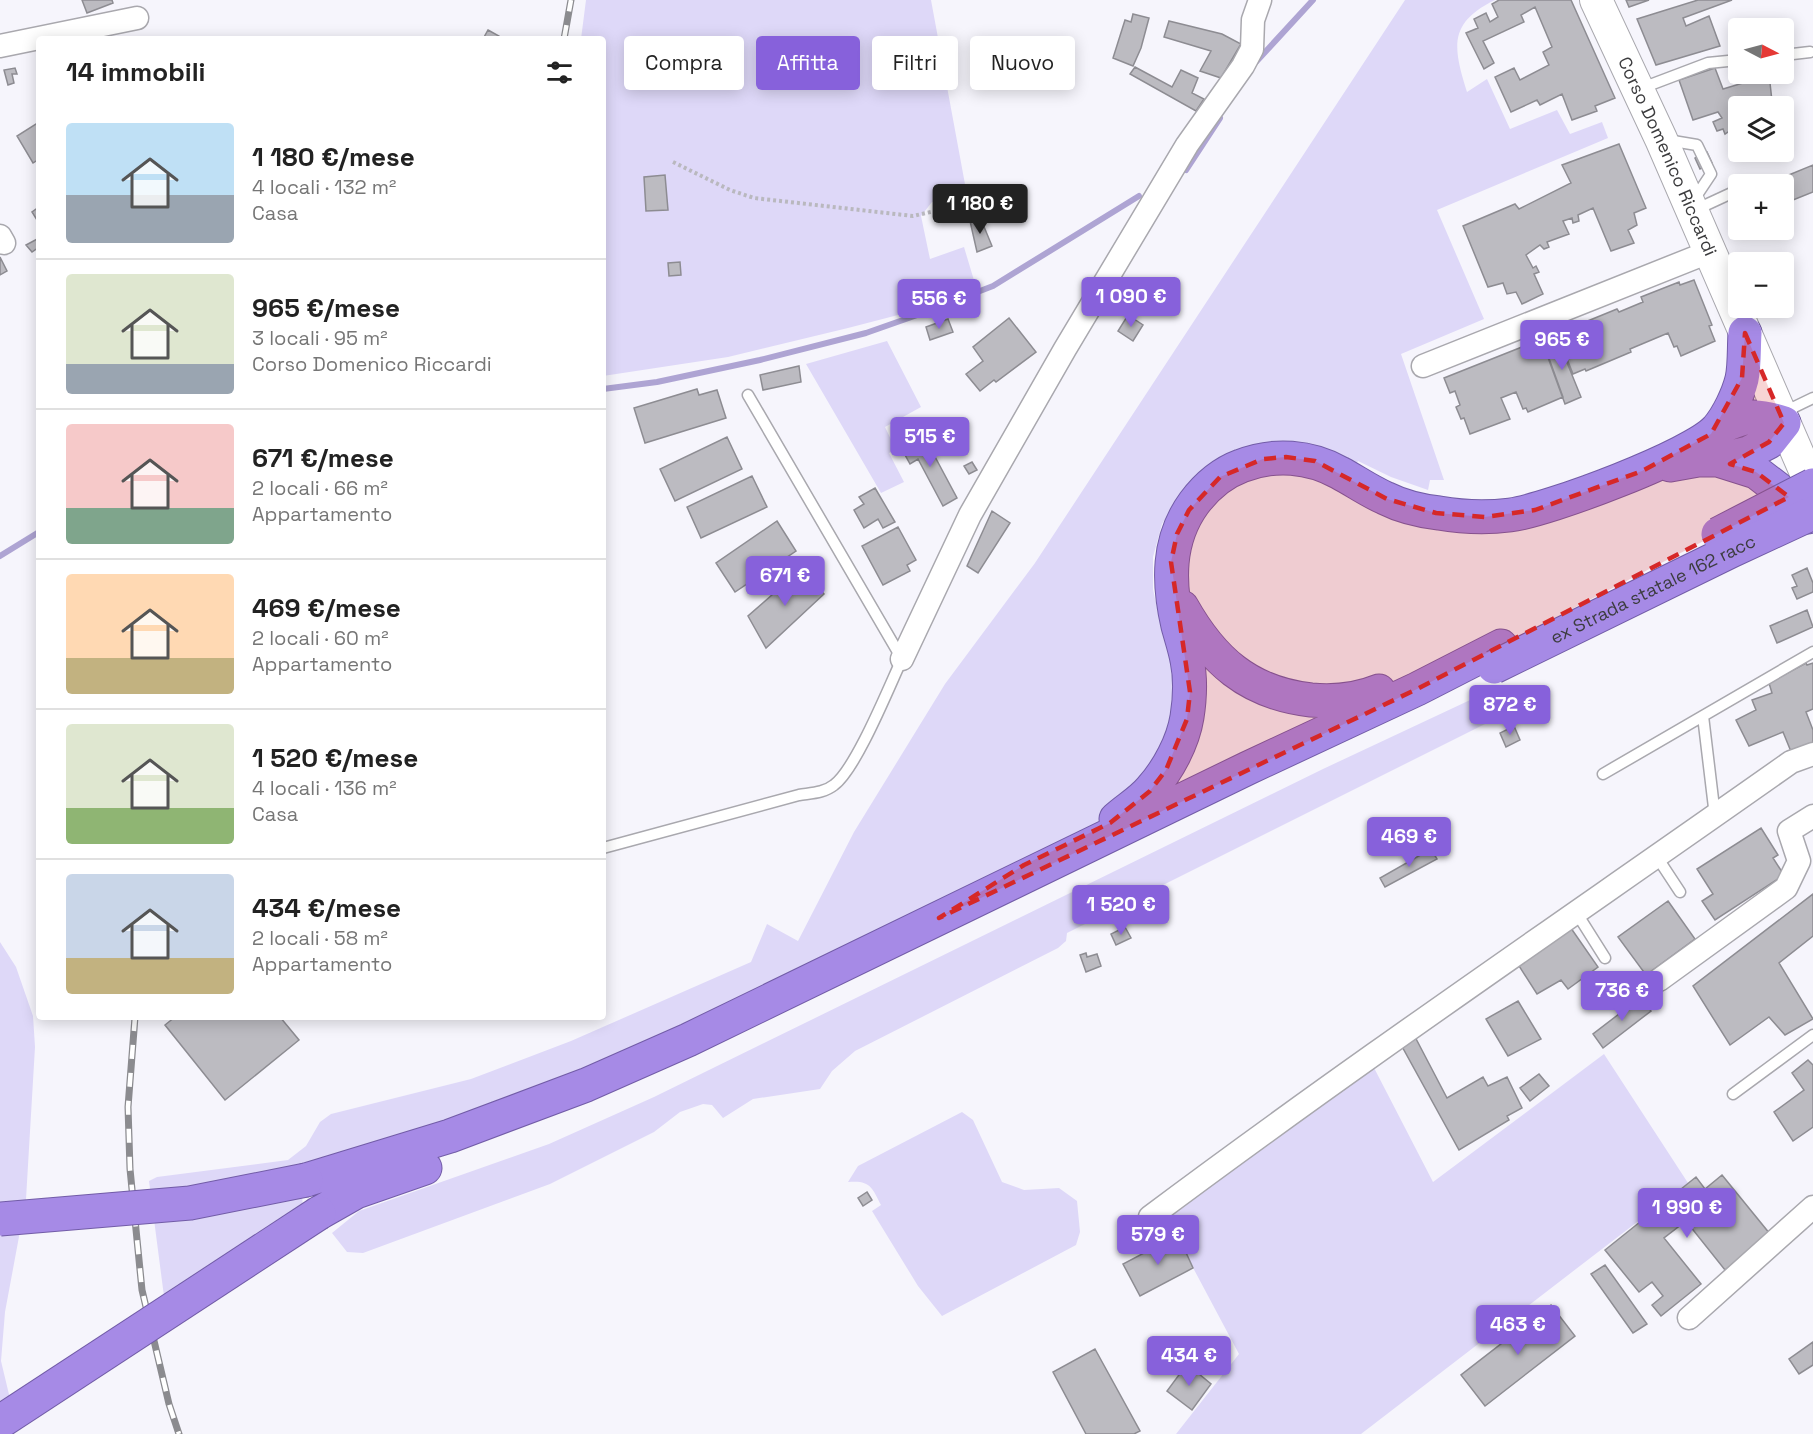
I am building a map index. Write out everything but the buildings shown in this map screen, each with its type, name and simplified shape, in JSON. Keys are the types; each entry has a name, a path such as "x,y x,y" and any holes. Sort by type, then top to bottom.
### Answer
{"highway":[{"path":"1718,428 1732,405 1742,378 1745,333"},
{"path":"939,918 1024,865 1110,823 1150,791 1166,770 1187,719 1190,692 1188,661 1178,624 1171,562 1177,534 1189,510 1204,490 1220,477 1241,466 1263,459 1286,457 1315,461 1340,472 1387,499 1436,513 1468,517 1512,514 1535,510 1642,471 1693,446 1718,428 1747,417 1782,418 1769,442 1748,453 1718,460 1698,460 1642,471"},
{"path":"1718,460 1756,472 1794,502 1813,523"},
{"name":"ex Strada statale 162 racc","path":"1492,651 1813,487"},
{"name":"ex Strada statale 162 racc","path":"1492,651 1731,551 1813,513"},
{"path":"1173,589 1203,640 1229,668 1252,684 1297,699 1340,701 1365,697 1492,651"},
{"path":"0,1220 190,1203 306,1180 450,1136 586,1085 688,1040 1492,651"},
{"path":"0,1422 319,1213 356,1192 483,1147 598,1097 951,930 1492,651"}],"main road":[{"name":"Corso Domenico Riccardi","path":"1596,0 1660,139 1813,487"}],"street":[{"path":"902,659 970,515 1065,349 1186,145 1243,66 1252,49 1253,20 1260,0"},
{"path":"49,36 137,18"},
{"path":"0,46 36,39"},
{"path":"1423,366 1709,252"},
{"path":"1150,1217 1287,1115 1576,912 1791,762 1813,754"},
{"path":"1659,980 1786,888 1799,861 1789,831 1813,816"},
{"path":"1689,1318 1813,1207"}],"lane":[{"path":"1794,54 1810,52"},
{"path":"1638,90 1708,63 1728,61"},
{"path":"1691,209 1728,194"},
{"path":"606,847 799,795 819,792 836,784 864,739 902,659 748,395"},
{"path":"1782,418 1813,398"},
{"path":"1603,774 1813,652"},
{"path":"1703,716 1715,816"},
{"path":"1657,857 1680,892"},
{"path":"1576,912 1605,958"},
{"path":"1733,1094 1813,1035"}],"path":[{"path":"673,162 730,190 754,198 913,216 944,209 963,211"}],"highlighted area":[{"path":"1745,333 1784,423 1769,442 1730,464 1756,472 1789,497 1417,689 939,918 1024,865 1110,823 1150,791 1166,770 1187,719 1190,692 1171,562 1177,534 1189,510 1220,477 1263,459 1286,457 1315,461 1387,499 1436,513 1485,517 1535,510 1642,471 1711,434 1742,378"}],"shaded area":[{"path":"586,0 931,0 938,36 872,36 872,90 948,90 967,195 957,201 932,202 921,216 930,259 964,247 976,287 898,315 728,357 606,376 606,36 581,36"},
{"path":"1405,0 1495,0 1469,18 1458,38 1459,62 1467,92 1487,79 1510,129 1557,110 1570,134 1602,122 1608,138 1437,210 1484,319 1401,354 1444,480 1430,480 1428,490 1391,477 1358,461 1355,467 1330,455 1179,496 1162,524 1153,557 1153,589 1158,613 1169,641 1174,669 1175,697 1162,757 1118,809 1090,828 537,1095 301,1168 303,1214 165,1304 149,1181 157,1177 288,1160 306,1146 320,1122 331,1114 471,1079 571,1041 751,962 767,924 798,941 854,832 945,684 1035,563"},
{"path":"887,341 921,407 885,427 896,450 889,453 904,482 881,493 806,364"},
{"path":"1500,686 1500,699 1487,723 1067,933 1066,941 1058,948 855,1051 832,1071 820,1089 753,1099 723,1118 712,1105 703,1104 680,1112 654,1132 550,1184 363,1253 347,1252 332,1233 359,1211 549,1144 654,1097 1323,769"},
{"path":"0,942 16,967 33,1016 35,1047 26,1199 5,1312 1,1361 12,1407 0,1414"},
{"path":"1604,1054 1688,1183 1361,1434 1176,1434 1239,1354 1166,1217 1371,1062 1433,1182"},
{"path":"962,1112 973,1120 1002,1182 1024,1190 1059,1188 1077,1201 1080,1232 1076,1245 942,1316 918,1286 872,1211 881,1205 872,1189 861,1182 848,1182 858,1166"}],"waterway":[{"path":"1256,62 1313,0"},
{"path":"1186,170 1220,118"},
{"path":"606,389 657,382 760,360 866,333 920,314 993,286 1139,196"},
{"path":"0,556 36,534"}],"railway":[{"path":"565,36 571,0"},
{"path":"135,1020 128,1107 130,1169 142,1290 169,1404 179,1434"}]}
